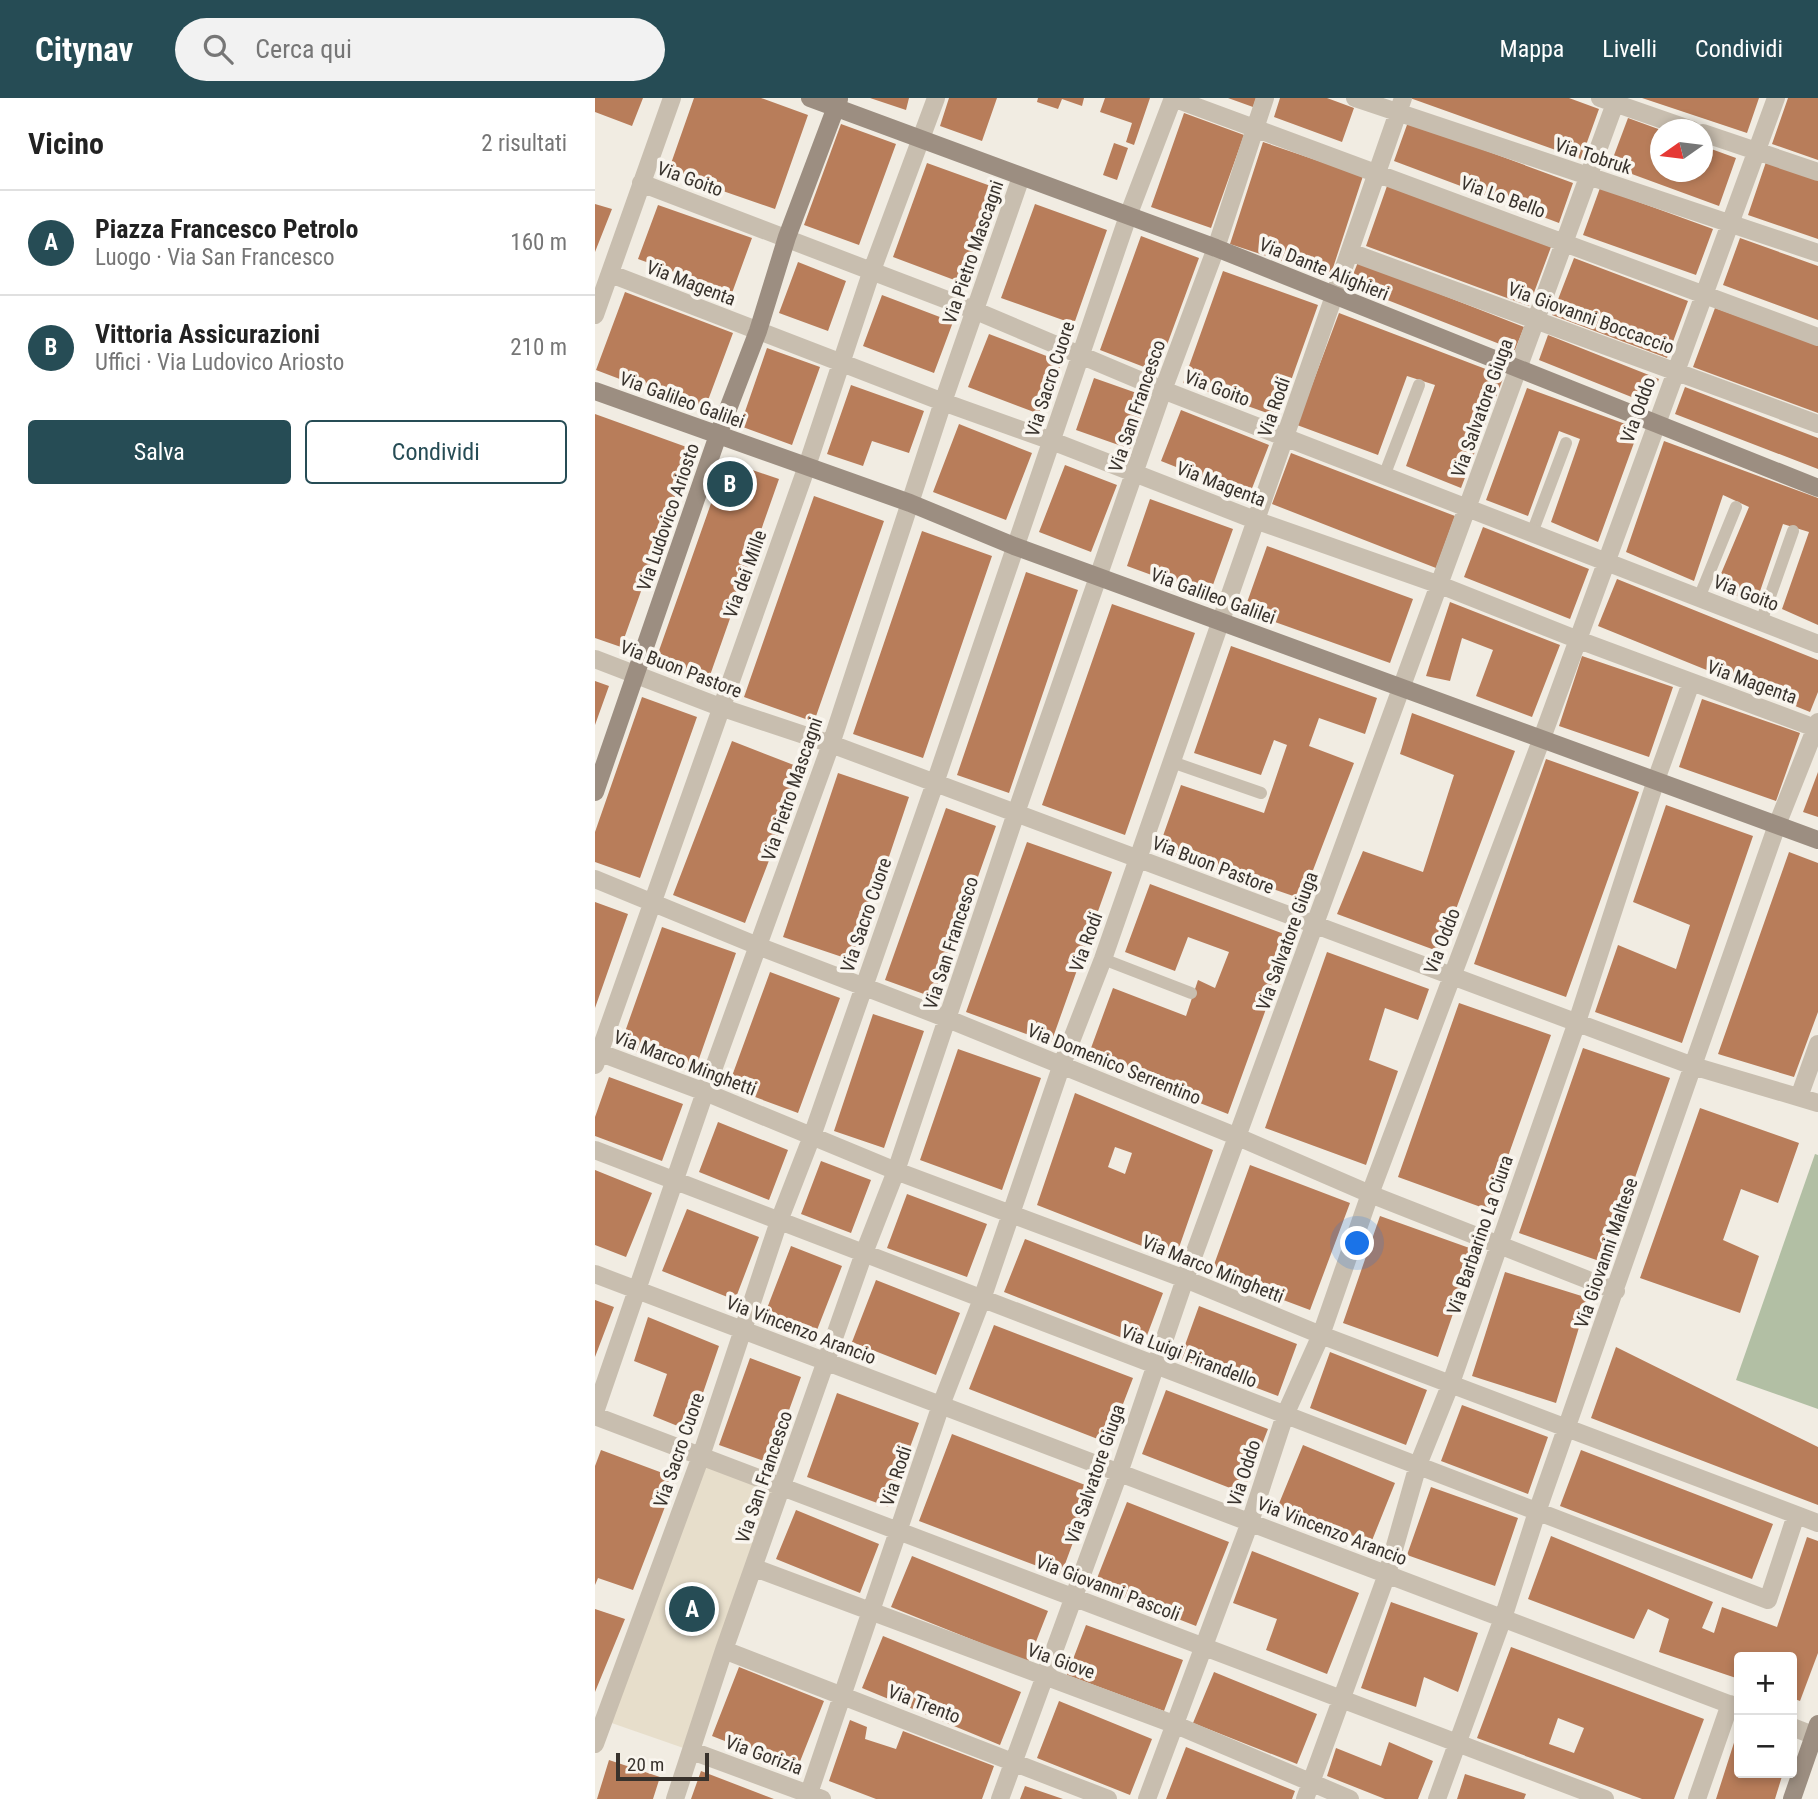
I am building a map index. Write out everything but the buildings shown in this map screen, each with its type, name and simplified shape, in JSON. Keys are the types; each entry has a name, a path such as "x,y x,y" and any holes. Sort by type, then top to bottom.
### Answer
{"street":[{"path":"595,315 672,98"},
{"name":"Via Dante Alighieri","path":"810,98 838,103 921,139 1216,248 1818,488"},
{"name":"Via dei Mille","path":"597,1056 807,466 871,273 936,98"},
{"name":"Via Lo Bello","path":"1173,98 1818,337"},
{"name":"Via Sacro Cuore","path":"595,1744 599,1719 701,1456 741,1330 935,783 1128,215 1173,98"},
{"name":"Via San Francesco","path":"675,1799 724,1650 864,1253 896,1171 1016,813 1163,390 1216,248 1265,98"},
{"name":"Via Tobruk","path":"1355,98 1401,105 1588,177 1818,253"},
{"name":"Via Oddo","path":"1147,1799 1250,1522 1285,1415 1321,1335 1370,1194 1542,738 1776,98"},
{"path":"1611,100 1662,119"},
{"name":"Via Salvatore Giuga","path":"1000,1799 1119,1472 1185,1279 1565,242 1611,100"},
{"name":"Via Ludovico Ariosto","path":"595,792 718,435 758,331 786,237 838,103"},
{"name":"Via Rodi","path":"813,1797 841,1695 872,1613 941,1405 982,1298 1061,1067 1103,959 1401,105"},
{"path":"1713,136 1818,173"},
{"name":"Via Pietro Mascagni","path":"595,1414 705,1092 831,744 943,402 1021,177"},
{"name":"Via Goito","path":"641,183 976,311 1163,390 1818,644"},
{"name":"Via Giovanni Boccaccio","path":"1350,252 1818,424"},
{"name":"Via Magenta","path":"611,274 1255,520 1440,585 1692,683 1817,726"},
{"name":"Via Galileo Galilei","path":"595,391 910,503 1099,578 1818,840"},
{"name":"Via Buon Pastore","path":"595,659 720,707 831,744 1693,1066 1818,1103"},
{"name":"Via Barbarino La Ciura","path":"1308,1791 1387,1574 1418,1465 1451,1382 1577,1022 1656,780 1692,683"},
{"name":"Via Giovanni Maltese","path":"1437,1799 1503,1618 1537,1511 1777,825 1817,726"},
{"name":"Via Domenico Serrentino","path":"595,879 758,946 948,1019 1370,1194 1616,1291"},
{"path":"1798,1097 1818,1044"},
{"name":"Via Marco Minghetti","path":"597,1056 705,1092 896,1171 1185,1279 1321,1335 1818,1523"},
{"name":"Via Luigi Pirandello","path":"595,1150 1768,1600 1796,1515"},
{"name":"Via Vincenzo Arancio","path":"595,1274 1734,1706"},
{"name":"Via Giovanni Pascoli","path":"595,1414 1605,1799"},
{"name":"Via Giove","path":"755,1568 1175,1725 1308,1791 1350,1799"},
{"name":"Via Trento","path":"724,1650 1108,1799"},
{"path":"1697,1799 1734,1708"},
{"path":"1792,1799 1817,1732 1797,1728"},
{"name":"Via Gorizia","path":"692,1751 813,1797"}],"lane":[{"path":"1384,476 1419,385"},
{"path":"1532,533 1566,443"},
{"path":"1699,598 1736,507"},
{"path":"1761,622 1793,531"},
{"path":"1172,762 1261,793"},
{"path":"1103,959 1191,993"}],"green space":[{"path":"1815,1154 1818,1155 1818,1409 1736,1380"}],"shaded area":[{"path":"701,1456 783,1487 692,1751 603,1720"}],"place":[{"name":"Vittoria Assicurazioni","path":"730,484"},
{"name":"Piazza Francesco Petrolo","path":"692,1609"}]}
